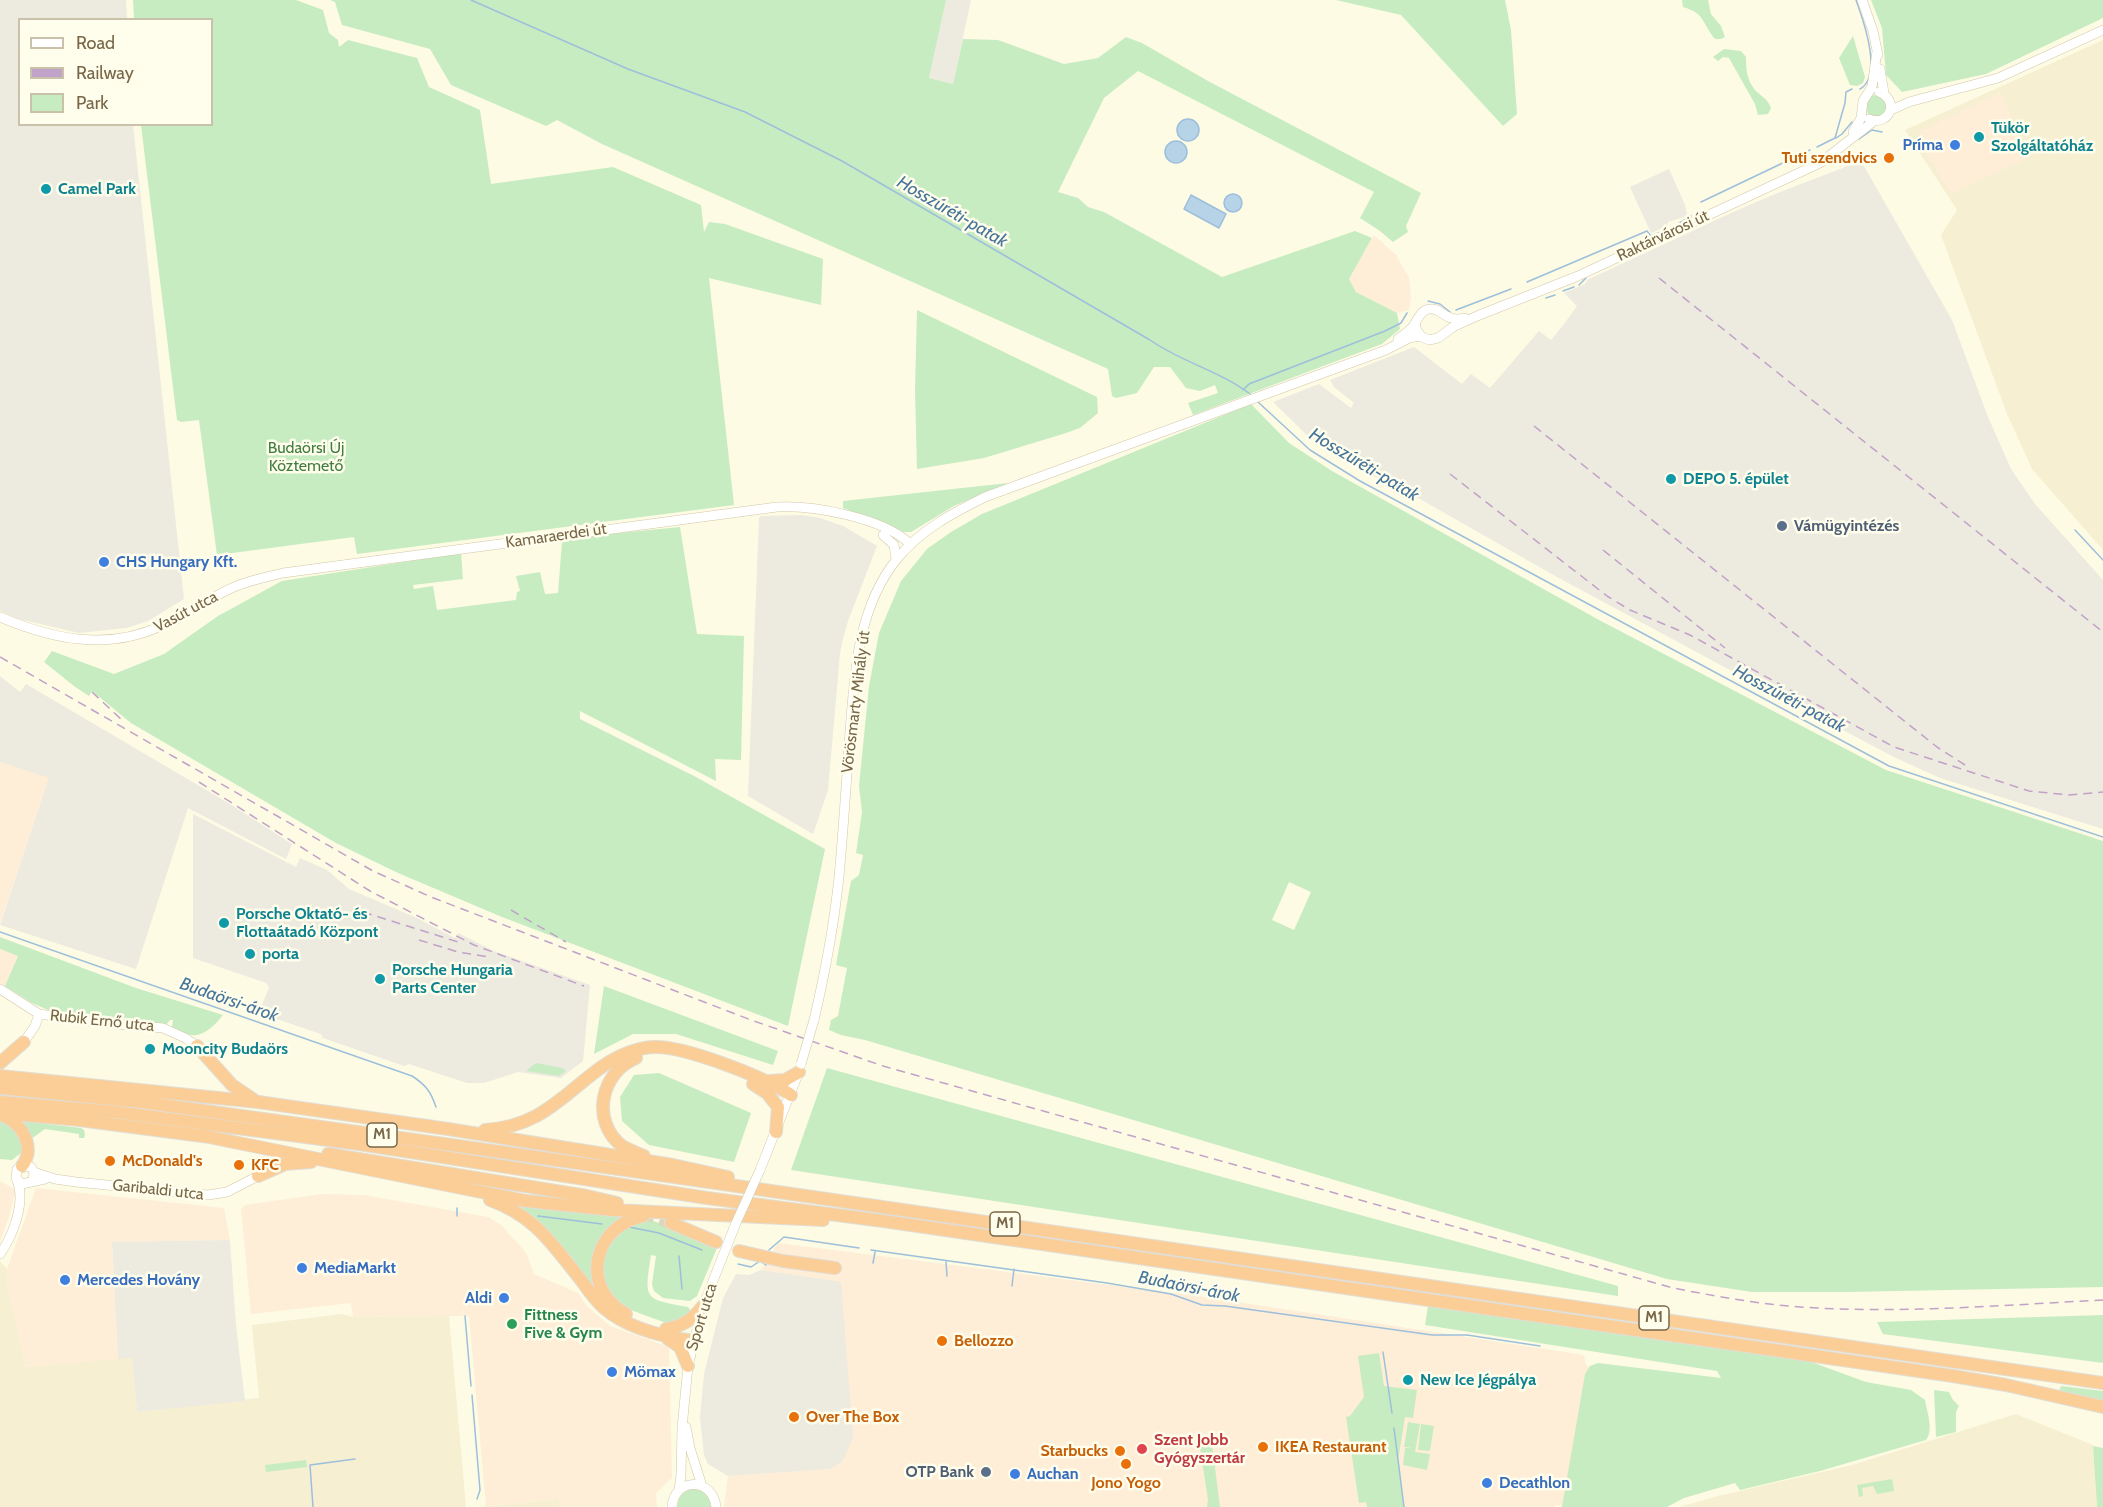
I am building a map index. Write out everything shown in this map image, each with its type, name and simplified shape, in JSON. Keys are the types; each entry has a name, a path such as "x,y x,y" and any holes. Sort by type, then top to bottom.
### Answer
{"highway":[{"path":"0,1063 24,1042"},
{"path":"197,1046 232,1085 258,1102"},
{"path":"448,1129 495,1130 530,1119 556,1105 609,1062 629,1052 644,1048 667,1048 698,1055 791,1095"},
{"path":"673,1165 633,1152 612,1135 604,1117 603,1102 609,1080 618,1068 635,1058 651,1054 665,1055 758,1082 786,1080 800,1068"},
{"path":"0,1076 258,1102 448,1129 673,1165 749,1181 763,1189"},
{"path":"758,1082 778,1107 776,1132"},
{"name":"M1","path":"0,1088 141,1102 763,1189 2103,1383"},
{"name":"M1","path":"0,1102 115,1112 336,1141 707,1198 883,1221 1953,1376 2007,1385 2103,1407"},
{"path":"0,1114 79,1120 248,1141 587,1196 616,1203"},
{"path":"0,1114 12,1120 22,1130 28,1149 27,1158 22,1166"},
{"path":"204,1136 526,1201 671,1218 716,1242"},
{"path":"258,1176 285,1164 296,1162 345,1165"},
{"path":"458,1188 502,1204 528,1218 542,1231 605,1309 627,1322 694,1341"},
{"path":"688,1366 677,1345 661,1331 617,1308 602,1288 598,1266 603,1245 616,1228 634,1218 883,1221"},
{"path":"739,1251 783,1261 835,1268"},
{"path":"661,1331 689,1321 703,1306"}],"street":[{"path":"1862,0 1870,21 1886,95 1892,103 1891,110"},
{"path":"1868,94 1876,91 1886,95 1907,97 1988,82 2103,30"},
{"name":"Raktárvárosi út","path":"1843,145 1859,123 1863,101 1875,77 1877,51"},
{"name":"Raktárvárosi út","path":"910,544 936,524 985,496 1386,350 1409,338 1420,336 1432,340 1438,338 1444,332 1476,316 1531,296 1613,260 1820,163 1874,121 1886,118 1891,110 1951,90"},
{"path":"1862,111 1868,119 1874,121"},
{"name":"Raktárvárosi út","path":"1378,352 1406,334 1421,312 1428,309 1437,310 1444,317 1458,319 1476,316"},
{"path":"1444,317 1446,326 1444,332"},
{"path":"1415,323 1420,336"},
{"name":"Kamaraerdei út","path":"266,577 317,568 755,509 804,507 825,510 902,536 910,544"},
{"name":"Kamaraerdei út","path":"845,516 883,535 910,544"},
{"path":"883,535 894,545 897,553 896,560"},
{"name":"Vörösmarty Mihály út","path":"814,1020 831,943 859,647 873,603 896,560 910,544"},
{"name":"Vasút utca","path":"0,617 59,637 95,641 115,640 149,631 234,587 266,577"},
{"name":"Rubik Ernő utca","path":"0,989 39,1014 93,1022 163,1028 197,1046"},
{"name":"Rubik Ernő utca","path":"24,1042 39,1014"},
{"name":"Sport utca","path":"672,1507 679,1490 681,1475 688,1366 703,1306 791,1095 814,1020"},
{"path":"0,1254 12,1232 19,1201 32,1179 31,1167 22,1166 16,1172 19,1201"},
{"name":"Garibaldi utca","path":"32,1179 55,1179 208,1195 227,1192 258,1176"},
{"path":"17,1180 22,1184 32,1179"},
{"name":"Sport utca","path":"684,1414 690,1448 702,1486 712,1493 716,1507"},
{"path":"679,1490 691,1485 702,1486"}],"shaded area":[{"path":"0,0 126,0 127,18 18,18 18,126 133,126 184,599 148,621 126,628 79,633 19,619 0,611"},
{"path":"946,0 971,0 953,84 929,78"},
{"path":"2103,40 2103,550 2032,469 2007,414 1941,235 1957,210 1905,130"},
{"path":"2000,92 2029,158 1951,194 1920,144 1919,132"},
{"path":"1861,161 1952,320 1988,417 2011,469 2035,504 2103,580 2103,829 1940,778 1894,757 1557,577 1420,499 1368,473 1309,437 1273,402 1319,384 1351,408 1354,403 1334,387 1330,380 1414,347 1462,384 1471,374 1490,388 1539,331 1551,340 1564,324 1577,306 1564,293 1731,213"},
{"path":"1669,169 1685,205 1687,216 1668,222 1667,226 1651,233 1630,187"},
{"path":"1374,235 1396,255 1409,278 1411,297 1409,310 1397,313 1356,292 1349,279"},
{"path":"801,515 820,518 843,526 877,546 843,639 828,790 813,834 748,796 759,518 761,516"},
{"path":"0,676 20,692 26,684 230,804 292,844 286,859 188,808 136,969 0,925 49,778 0,762"},
{"path":"0,762 50,778 0,923"},
{"path":"193,814 296,867 300,858 327,870 349,889 417,918 455,938 458,933 494,951 590,985 583,1061 561,1078 518,1072 484,1083 467,1083 409,1064 404,1066 259,1013 269,987 266,983 193,958"},
{"path":"0,949 18,956 5,986 0,983"},
{"path":"0,1181 16,1190 0,1242"},
{"path":"36,1188 224,1208 230,1240 112,1242 118,1359 26,1367 7,1284 7,1269"},
{"path":"322,1194 364,1195 488,1217 501,1225 523,1249 534,1274 578,1293 587,1306 610,1326 669,1347 672,1478 656,1493 657,1507 559,1507 558,1499 486,1506 469,1316 463,1316 462,1308 462,1316 353,1317 351,1303 251,1314 241,1209 245,1205"},
{"path":"230,1240 236,1326 245,1401 137,1412 132,1358 118,1359 112,1242"},
{"path":"778,1243 1205,1297 1584,1355 1586,1365 1593,1370 1567,1507 1556,1505 1554,1507 724,1507 728,1476 829,1469 841,1283 761,1270"},
{"path":"0,1261 7,1269 7,1284 26,1367 132,1357 137,1412 259,1398 252,1325 342,1314 353,1317 449,1316 466,1507 0,1507"},
{"path":"761,1270 841,1282 853,1438 842,1462 830,1469 728,1476 708,1464 704,1455 700,1417 704,1374 723,1298 736,1274 749,1275"},
{"path":"2016,1414 2093,1445 2097,1507 1679,1507 1852,1465"},
{"path":"559,1499 559,1507 477,1507"}],"green space":[{"name":"Budaörsi Új Köztemető","path":"133,0 296,0 323,10 329,33 338,40 339,47 348,40 417,58 429,87 480,110 491,184 613,167 701,205 704,232 709,222 725,224 823,259 821,305 709,278 734,505 357,554 354,537 217,555 199,420 181,422 177,420 141,126 213,126 213,18 134,18"},
{"path":"330,0 946,0 929,78 953,84 963,39 998,40 1064,64 1098,58 1126,37 1142,43 1208,81 1421,193 1406,226 1408,232 1393,242 1360,218 1374,192 1138,71 1104,98 1058,192 1078,198 1088,207 1104,212 1222,277 1355,231 1372,238 1349,279 1356,292 1397,313 1400,329 1382,344 1193,415 1188,403 1218,393 1215,385 1200,391 1186,388 1170,367 1154,367 1137,393 1116,398 1112,396 1108,369 602,144 557,120 546,126 451,85 430,49 342,25 335,2"},
{"path":"1336,0 1505,0 1511,30 1517,114 1503,126 1401,15"},
{"path":"1682,0 1708,0 1711,14 1721,26 1725,37 1715,39 1700,16 1683,7"},
{"path":"1871,0 2103,0 2103,18 1986,74 1902,92 1886,75 1882,28"},
{"path":"1853,36 1865,77 1863,83 1857,86 1850,85 1839,58"},
{"path":"1724,49 1741,51 1746,57 1749,79 1755,90 1770,105 1768,114 1758,115 1755,104 1729,58 1723,57 1718,61 1713,57"},
{"path":"1876,95 1884,98 1887,106 1884,114 1876,117 1868,114 1865,106 1868,98"},
{"path":"917,310 1097,397 1098,413 1080,428 1063,434 984,458 917,469 915,390"},
{"path":"1251,404 1289,443 1332,471 1599,620 1886,770 2103,841 2103,1287 1752,1292 1667,1279 829,1030 831,1020 838,1016 847,968 836,965 851,881 859,875 863,855 856,853 862,812 859,786 869,686 879,633 901,581 927,549 982,514","holes":["1289,882 1311,892 1294,930 1272,920"]},
{"path":"1008,483 954,506 911,532 904,532 843,508 843,501"},
{"path":"680,527 697,634 744,636 741,760 715,759 716,781 580,711 580,719 696,777 825,849 788,1026 502,917 398,873 336,843 131,723 92,691 89,696 44,662 52,651 114,674 164,654 218,616 282,581 461,553 463,579 413,585 414,589 433,586 437,610 516,600 517,592 520,591 516,576 540,572 545,594 558,593 562,542 589,536"},
{"path":"0,937 136,988 223,1015 205,1032 191,1035 172,1027 173,1020 166,1025 129,1018 91,1017 48,1010 5,986 18,956 0,949"},
{"path":"604,986 778,1051 773,1065 676,1034 633,1034 594,1054"},
{"path":"536,1063 562,1068 566,1071 559,1076 526,1071"},
{"path":"827,1068 1618,1286 1618,1296 791,1170"},
{"path":"659,1073 751,1113 734,1162 649,1145 622,1121 620,1097 634,1075"},
{"path":"0,1118 3,1118 23,1141 21,1153 12,1160 0,1159"},
{"path":"21,1121 81,1128 85,1135 84,1138 79,1138 79,1134 45,1129 31,1139"},
{"path":"519,1205 546,1210 627,1216 604,1234 596,1249 594,1273 598,1284 603,1295 620,1312 631,1319 679,1337 637,1323 608,1307 579,1276 543,1228 518,1207"},
{"path":"649,1219 717,1248 697,1296 690,1301 663,1298 654,1291 652,1284 656,1256 651,1255 648,1281 650,1295 663,1302 688,1307 691,1311 690,1314 669,1324 628,1309 612,1296 603,1280 602,1261 611,1237 640,1220"},
{"path":"1428,1306 1803,1359 1866,1382 1911,1390 1925,1400 1930,1431 1926,1440 1820,1471 1740,1490 1735,1483 1684,1498 1667,1507 1562,1507 1585,1374 1590,1366 1598,1363 1721,1378 1717,1371 1425,1325"},
{"path":"2103,1315 2103,1363 1883,1334 1877,1322"},
{"path":"1379,1353 1384,1386 1417,1390 1413,1418 1405,1417 1398,1461 1404,1507 1367,1507 1366,1502 1359,1503 1346,1417 1350,1416 1364,1397 1358,1356"},
{"path":"2061,1386 2103,1391 2103,1402 2059,1391"},
{"path":"1934,1390 1949,1392 1959,1406 1956,1412 1956,1432 1936,1437"},
{"path":"1408,1422 1420,1424 1415,1452 1430,1454 1427,1470 1403,1465 1405,1448 1412,1448 1404,1447"},
{"path":"1421,1424 1434,1426 1430,1451 1418,1450"},
{"path":"1211,1436 1220,1507 1207,1507 1199,1437"},
{"path":"2093,1446 2103,1448 2103,1507 2097,1507"},
{"path":"306,1460 307,1467 266,1472 265,1465"},
{"path":"1892,1479 1894,1491 1877,1494 1873,1486 1862,1488 1863,1496 1859,1497 1857,1485"},
{"path":"690,1489 705,1493 711,1507 677,1507 680,1495"}],"water":[{"path":"1188,119 1196,122 1199,130 1196,138 1188,141 1180,138 1177,130 1180,122"},
{"path":"1176,141 1184,144 1187,152 1184,160 1176,163 1168,160 1165,152 1168,144"},
{"path":"1233,194 1239,197 1242,203 1239,209 1233,212 1227,209 1224,203 1227,197"},
{"path":"1191,195 1226,214 1219,228 1184,209"}],"waterway":[{"name":"Hosszúréti-patak","path":"471,0 628,69 745,112 842,161 1162,348 1226,379 1250,394"},
{"path":"1856,0 1863,20 1871,60 1867,82 1860,89"},
{"path":"1817,147 1835,138 1846,92 1852,89"},
{"path":"1836,138 1852,122"},
{"path":"1859,139 1872,130 1882,132"},
{"path":"1701,202 1810,150"},
{"path":"1678,224 1691,216"},
{"path":"1527,282 1647,231 1651,236 1668,229"},
{"path":"1579,285 1586,278"},
{"path":"1563,291 1574,287"},
{"path":"1456,310 1511,289"},
{"path":"1546,298 1555,295"},
{"path":"1428,301 1440,304 1450,312"},
{"path":"1243,390 1249,384 1385,331 1401,323 1407,313"},
{"name":"Hosszúréti-patak","path":"1258,402 1310,450 1360,481 1889,766 2103,837"},
{"path":"2075,530 2103,560"},
{"name":"Budaörsi-árok","path":"0,932 412,1076 427,1089 436,1107"},
{"name":"Budaörsi-árok","path":"457,1208 457,1216"},
{"name":"Budaörsi-árok","path":"538,1216 602,1224"},
{"name":"Budaörsi-árok","path":"629,1227 659,1233 702,1250"},
{"name":"Budaörsi-árok","path":"769,1250 784,1237 859,1248"},
{"name":"Budaörsi-árok","path":"871,1250 1107,1283 1171,1294 1202,1305 1225,1306 1432,1335 1467,1335 1540,1346"},
{"path":"873,1263 875,1252"},
{"path":"679,1256 682,1289"},
{"name":"Budaörsi-árok","path":"738,1264 751,1267 760,1261 766,1265"},
{"path":"946,1262 947,1276"},
{"path":"1012,1286 1014,1269"},
{"path":"465,1316 471,1386"},
{"name":"Budaörsi-árok","path":"1383,1352 1392,1413"},
{"path":"472,1395 480,1490 477,1499"},
{"name":"Budaörsi-árok","path":"1394,1428 1404,1507"},
{"path":"313,1507 310,1465 355,1459"}],"tunnel":[{"path":"643,1213 671,1223"}],"railway":[{"path":"1659,278 2103,632"},
{"path":"1534,426 1937,747 1965,765"},
{"path":"1450,474 1607,596 1630,610 1690,635 1894,747 2029,791 2069,795 2103,792"},
{"path":"1603,550 1725,648"},
{"path":"0,657 373,871 431,897 751,1020 883,1066 1673,1288 1768,1304 1838,1309 1952,1308 2103,1300"},
{"path":"92,692 123,721"},
{"path":"199,782 370,891 474,945 584,986"},
{"path":"511,910 566,942"},
{"path":"363,912 458,942"},
{"path":"419,940 458,952 489,957"}],"place":[{"name":"Tükör Szolgáltatóház","path":"1979,137"},
{"name":"Príma","path":"1955,145"},
{"name":"Tuti szendvics","path":"1889,158"},
{"name":"Camel Park","path":"46,189"},
{"name":"DEPO 5. épület","path":"1671,479"},
{"name":"Vámügyintézés","path":"1782,526"},
{"name":"CHS Hungary Kft.","path":"104,562"},
{"name":"Porsche Oktató- és Flottaátadó Központ","path":"224,923"},
{"name":"porta","path":"250,954"},
{"name":"Porsche Hungaria Parts Center","path":"380,979"},
{"name":"Mooncity Budaörs","path":"150,1049"},
{"name":"McDonald's","path":"110,1161"},
{"name":"KFC","path":"239,1165"},
{"name":"MediaMarkt","path":"302,1268"},
{"name":"Mercedes Hovány","path":"65,1280"},
{"name":"Aldi","path":"504,1298"},
{"name":"Fittness Five & Gym","path":"512,1324"},
{"name":"Bellozzo","path":"942,1341"},
{"name":"Mömax","path":"612,1372"},
{"name":"New Ice Jégpálya","path":"1408,1380"},
{"name":"Over The Box","path":"794,1417"},
{"name":"IKEA Restaurant","path":"1263,1447"},
{"name":"Szent Jobb Gyógyszertár","path":"1142,1449"},
{"name":"Starbucks","path":"1120,1451"},
{"name":"Jono Yogo","path":"1126,1464"},
{"name":"OTP Bank","path":"986,1472"},
{"name":"Auchan","path":"1015,1474"},
{"name":"Decathlon","path":"1487,1483"}]}
